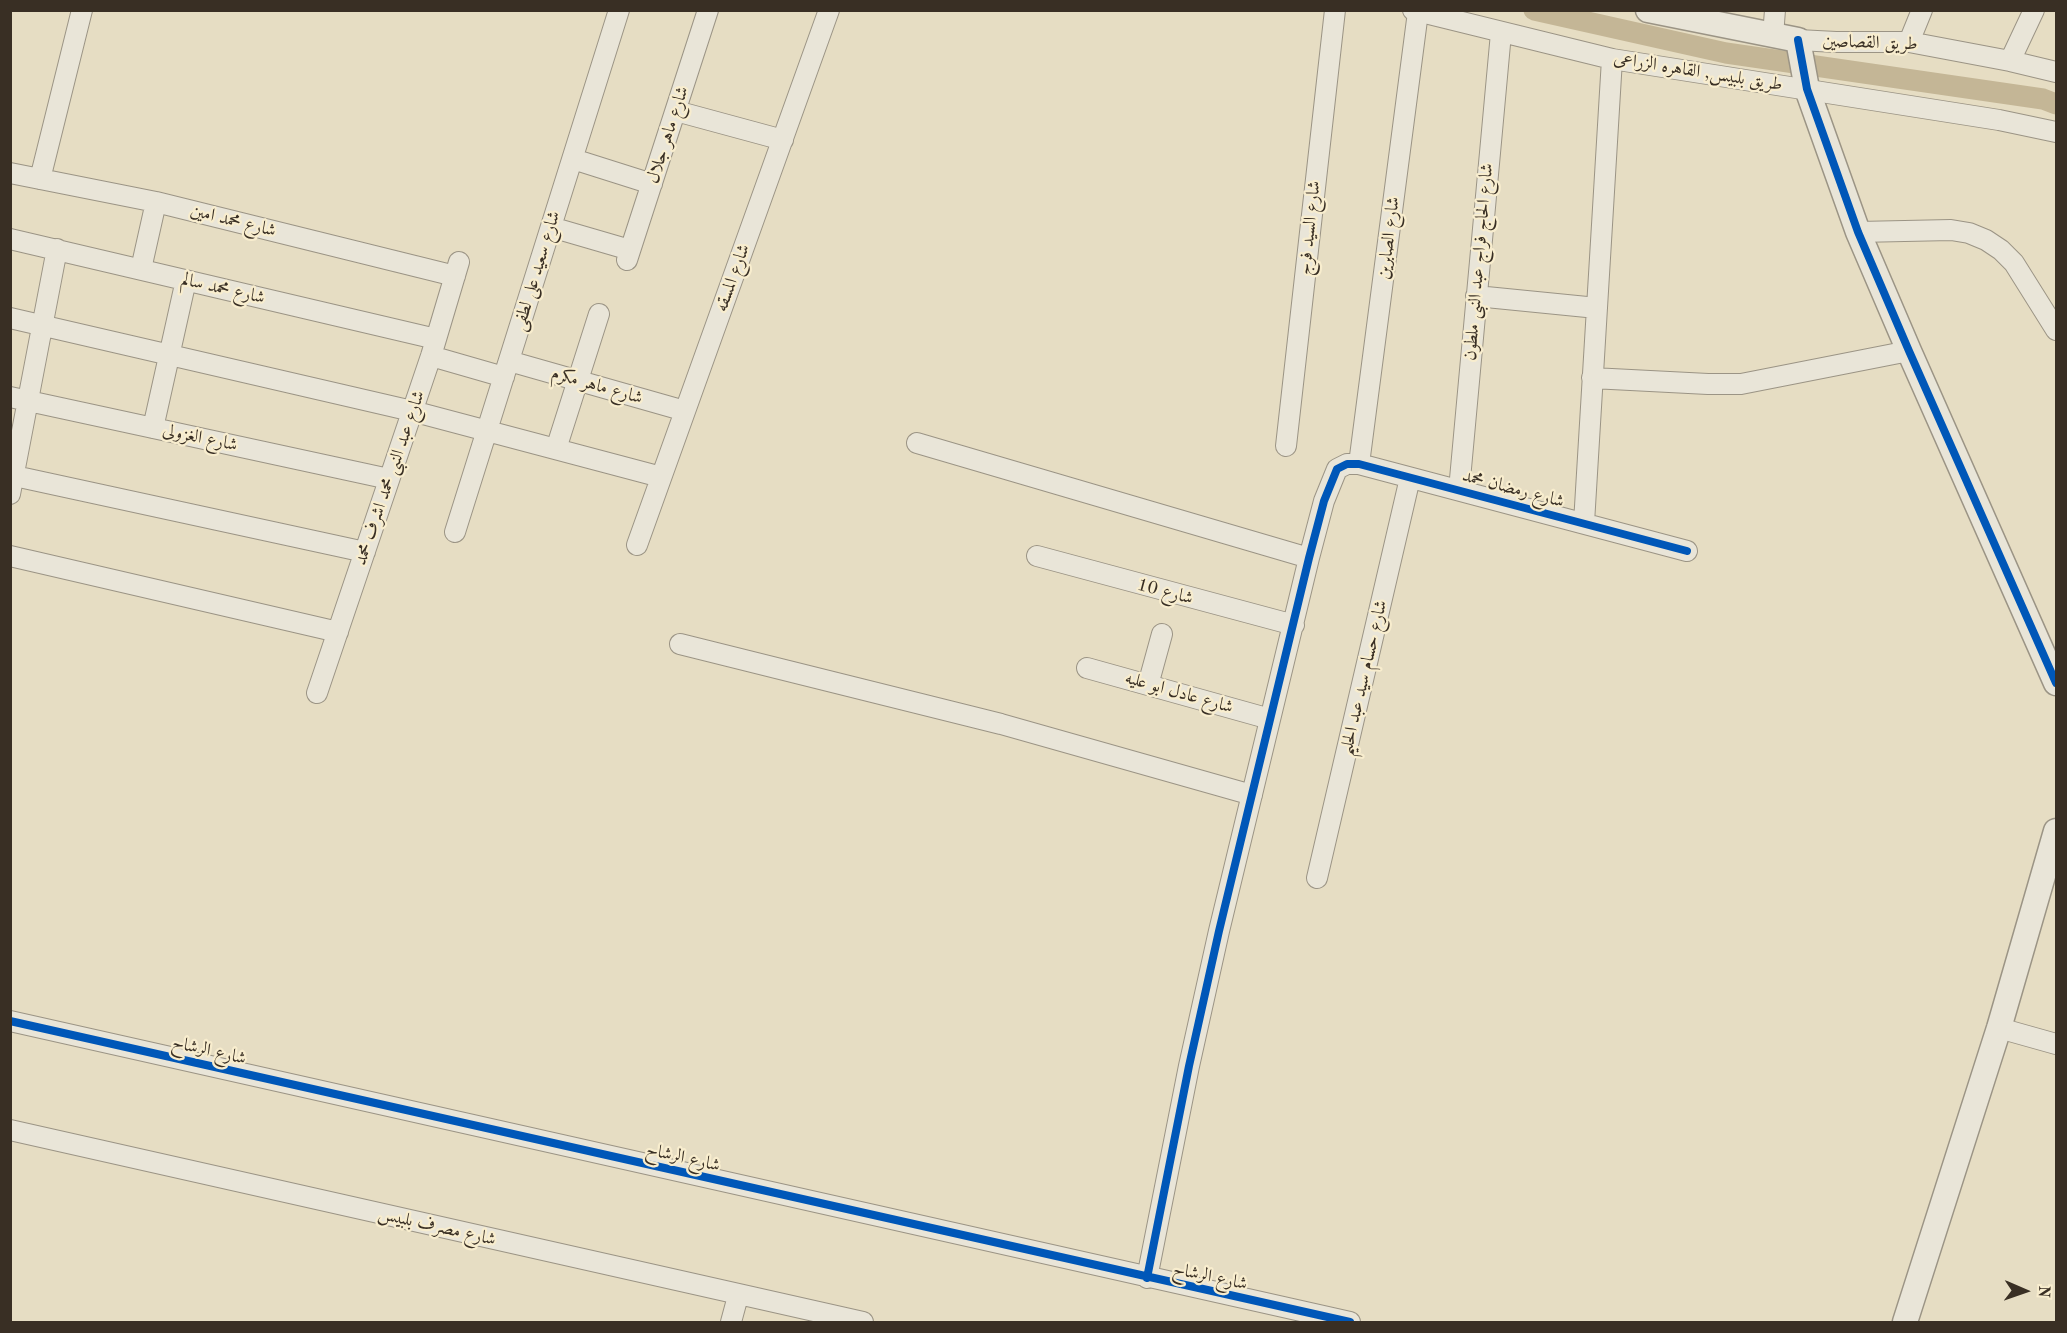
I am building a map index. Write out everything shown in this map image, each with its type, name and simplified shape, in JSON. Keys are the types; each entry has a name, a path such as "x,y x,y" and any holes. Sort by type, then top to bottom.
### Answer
{"street":[{"path":"40,179 82,10"},
{"name":"شارع سعيد على لطفى","path":"455,532 619,10"},
{"name":"شارع ماهر جلال","path":"551,227 628,255 708,10"},
{"name":"شارع المسقه","path":"637,545 829,10"},
{"name":"شارع السيد فرج","path":"1286,446 1335,10"},
{"name":"طريق القصاصين","path":"1648,10 1682,14 1799,44 1909,42 2056,72"},
{"path":"1773,36 1775,10"},
{"path":"1909,42 1922,10"},
{"path":"2010,61 2034,10"},
{"name":"طريق بلبيس, القاهره الزراعى","path":"1416,11 1612,59 1806,84 2056,132"},
{"name":"شارع الصابرين","path":"1359,464 1416,11"},
{"name":"شارع الحاج فراج عبد النبى ملطون","path":"1459,490 1501,33"},
{"path":"1799,44 1806,84 1858,232 2056,683"},
{"path":"1584,523 1612,59"},
{"path":"675,111 783,140"},
{"path":"573,159 652,184"},
{"name":"شارع محمد امين","path":"10,173 156,202 457,269"},
{"path":"141,269 156,202"},
{"path":"1858,232 1951,230 1969,233 1986,240 2014,263 2056,330"},
{"name":"شارع محمد سالم","path":"10,239 186,280 506,369"},
{"path":"57,249 43,325 20,399 12,481 365,552"},
{"name":"شارع عبد النبى محمد اشرف محمد","path":"317,693 433,348 457,269"},
{"path":"153,428 186,280"},
{"path":"1476,296 1597,308"},
{"path":"556,449 599,314"},
{"path":"10,318 412,411 661,477"},
{"path":"1592,378 1741,384 1909,351"},
{"name":"شارع ماهر مكرم","path":"506,369 578,380 685,411"},
{"name":"شارع الغزولى","path":"20,399 389,479"},
{"path":"917,443 1309,558"},
{"path":"1147,1278 1191,1055 1219,930 1309,558 1324,501 1334,474 1337,469 1347,464 1359,464"},
{"name":"شارع رمضان محمد","path":"1359,464 1687,551"},
{"name":"شارع حسام سيد عبد الحليم","path":"1317,878 1410,478"},
{"path":"10,556 338,632"},
{"name":"شارع 10","path":"1036,556 1294,625"},
{"path":"1148,685 1162,634"},
{"path":"680,644 1001,724 1252,795"},
{"name":"شارع عادل ابو عليه","path":"1087,668 1270,719"},
{"path":"1905,1323 2000,1028 2056,831"},
{"name":"شارع الرشاح","path":"10,1021 1350,1323"},
{"path":"2000,1028 2056,1044"},
{"name":"شارع مصرف بلبيس","path":"10,1130 863,1323"},
{"path":"730,1323 738,1296"}],"waterway":[{"path":"1534,10 1726,53 2043,99 2056,104"}],"cycle path":[{"path":"1798,40 1807,89 1858,232 2056,683"},
{"path":"1147,1278 1189,1066 1219,931 1309,558 1324,501 1337,469 1347,464 1359,464 1687,551"},
{"path":"10,1021 1350,1322"}]}
